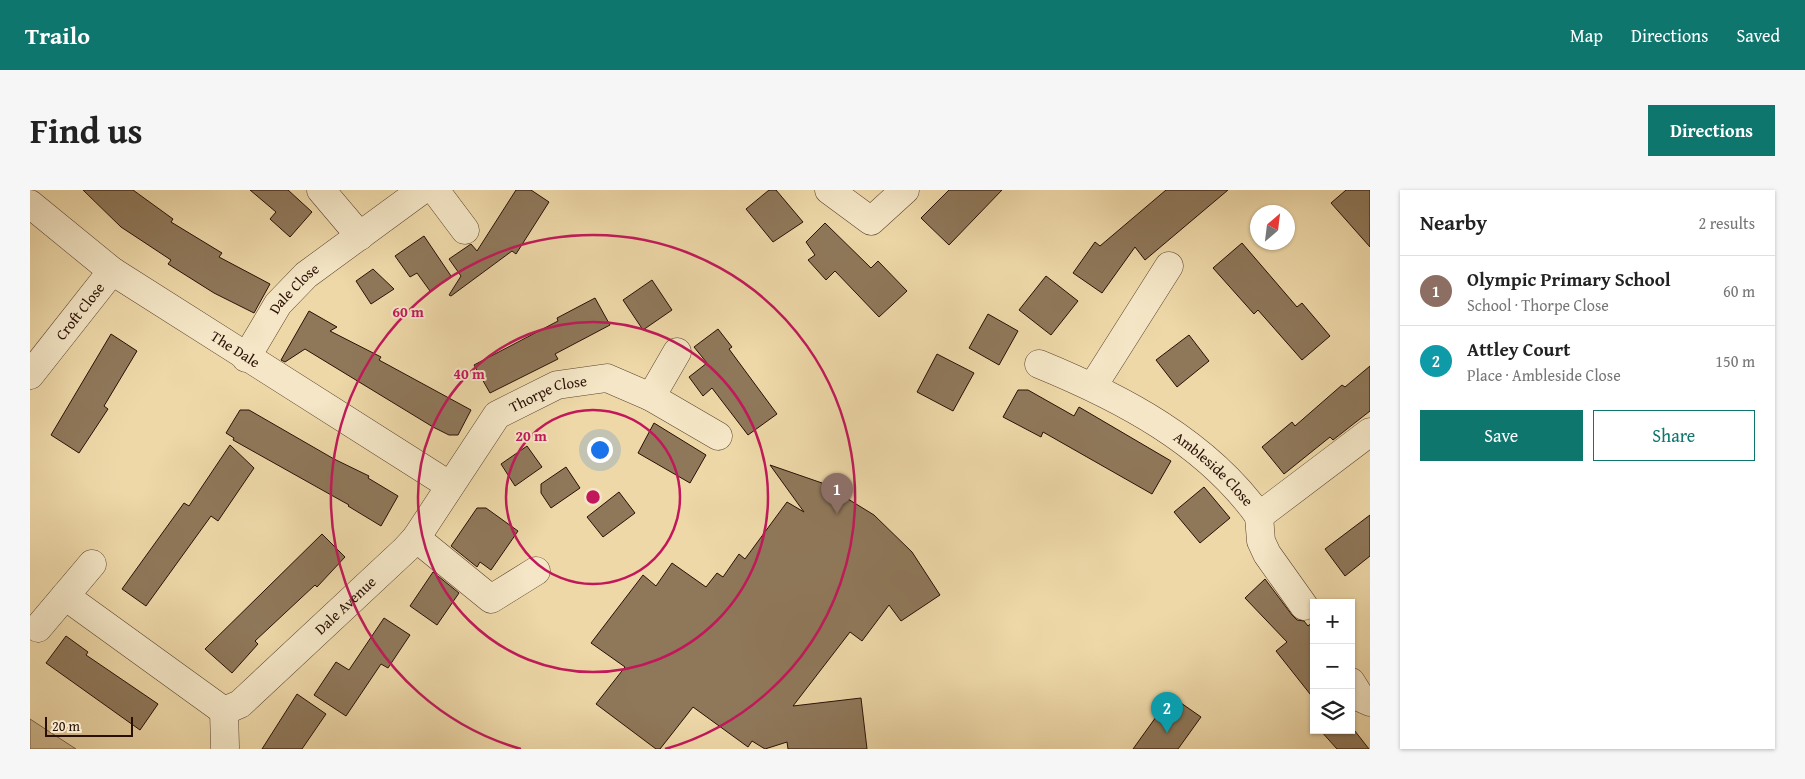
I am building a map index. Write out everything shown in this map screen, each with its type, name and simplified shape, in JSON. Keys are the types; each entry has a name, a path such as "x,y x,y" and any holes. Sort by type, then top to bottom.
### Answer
{"street":[{"path":"321,190 360,236"},
{"name":"Dale Close","path":"246,358 278,304 306,275 422,190"},
{"path":"435,190 465,230"},
{"path":"829,190 871,221 905,190"},
{"name":"The Dale","path":"30,204 112,271 246,358 449,485"},
{"path":"1093,386 1169,266"},
{"name":"Croft Close","path":"30,375 112,271"},
{"path":"651,397 677,352"},
{"name":"Ambleside Close","path":"1039,364 1093,386 1143,414 1208,458 1243,493 1260,516 1370,432"},
{"name":"Thorpe Close","path":"449,485 497,415 557,384 607,378 651,397 718,436"},
{"name":"Dale Avenue","path":"224,711 240,704 416,538 449,485"},
{"path":"1260,516 1261,541 1267,554 1304,606"},
{"path":"416,538 491,599 536,570"},
{"path":"38,628 92,564"},
{"path":"65,596 224,711 225,747"},
{"path":"1355,688 1361,698 1370,702"}],"shaded area":[{"path":"30,719 76,749 30,749"}],"building":[{"path":"83,190 133,190 173,219 171,222 222,253 219,257 270,284 254,313 214,293 168,264 171,260 121,227"},
{"path":"250,190 288,190 312,212 290,237 270,219 276,212"},
{"path":"516,190 531,190 549,202 516,254 512,251 451,296 449,295 461,276 449,259 471,244 477,251"},
{"path":"769,190 776,190 803,222 773,242 746,209"},
{"path":"949,190 1002,190 949,245 921,218"},
{"path":"1166,190 1228,190 1145,260 1135,247 1102,293 1073,273 1095,242 1100,246"},
{"path":"1346,190 1370,190 1370,247 1331,203"},
{"path":"825,223 871,268 878,261 907,291 879,317 835,271 826,280 808,260 815,255 806,242"},
{"path":"424,236 451,276 430,291 417,273 410,277 395,256"},
{"path":"1242,243 1297,307 1302,303 1330,336 1302,360 1258,310 1254,314 1213,268"},
{"path":"373,269 394,289 371,304 356,281"},
{"path":"1046,276 1078,301 1051,335 1019,310"},
{"path":"652,280 672,310 643,330 623,300"},
{"path":"595,298 610,325 555,354 558,359 490,393 474,365 558,321 557,318"},
{"path":"309,311 337,327 330,331 381,357 379,360 471,410 458,435 449,435 433,427 305,349 285,362 281,360"},
{"path":"988,314 1018,331 999,365 969,348"},
{"path":"718,329 732,347 729,349 777,414 748,435 712,388 703,396 689,377 707,363 694,347"},
{"path":"111,334 137,351 104,406 108,409 79,453 51,435"},
{"path":"1189,335 1209,361 1177,387 1156,360"},
{"path":"937,354 974,373 953,411 917,392"},
{"path":"1370,366 1370,411 1333,440 1330,437 1284,474 1262,447 1292,422 1295,426 1342,385 1345,387"},
{"path":"1018,390 1028,390 1074,416 1079,407 1171,461 1152,494 1043,432 1041,437 1003,417"},
{"path":"240,410 249,410 334,459 369,476 368,478 398,496 381,526 349,505 233,440 234,438 226,433"},
{"path":"654,423 706,455 690,483 638,453"},
{"path":"230,445 254,468 218,521 211,516 146,606 122,589 184,503 189,506"},
{"path":"527,446 542,467 515,486 501,464"},
{"path":"770,465 822,483 874,515 912,552 940,595 901,621 889,605 862,641 850,632 793,706 861,698 867,749 788,749 787,742 765,749 752,741 748,747 693,707 660,749 656,749 596,704 625,667 591,643 643,575 656,586 672,563 706,587 717,573 723,577 739,554 745,559 787,502 804,512"},
{"path":"566,467 580,488 551,508 541,493 541,484"},
{"path":"1204,487 1230,518 1200,543 1174,512"},
{"path":"619,492 635,513 603,537 587,517"},
{"path":"477,508 486,508 518,531 491,570 480,562 477,567 451,546"},
{"path":"1370,515 1370,556 1345,576 1325,549"},
{"path":"322,534 345,557 317,587 315,585 255,641 258,644 232,673 205,649"},
{"path":"433,572 459,593 437,625 410,606"},
{"path":"1265,579 1292,615 1297,620 1304,621 1308,626 1310,624 1310,694 1276,651 1287,642 1245,598"},
{"path":"384,618 410,635 388,668 381,664 346,716 314,695 336,662 349,670"},
{"path":"66,636 88,652 86,655 158,704 140,730 46,663"},
{"path":"297,694 326,714 302,749 262,749"},
{"path":"1171,696 1201,717 1178,749 1133,749"},
{"path":"1355,731 1369,749 1337,749 1324,734 1355,734"}],"place":[{"name":"Olympic Primary School","path":"837,514"},
{"name":"Attley Court","path":"1167,733"}]}
